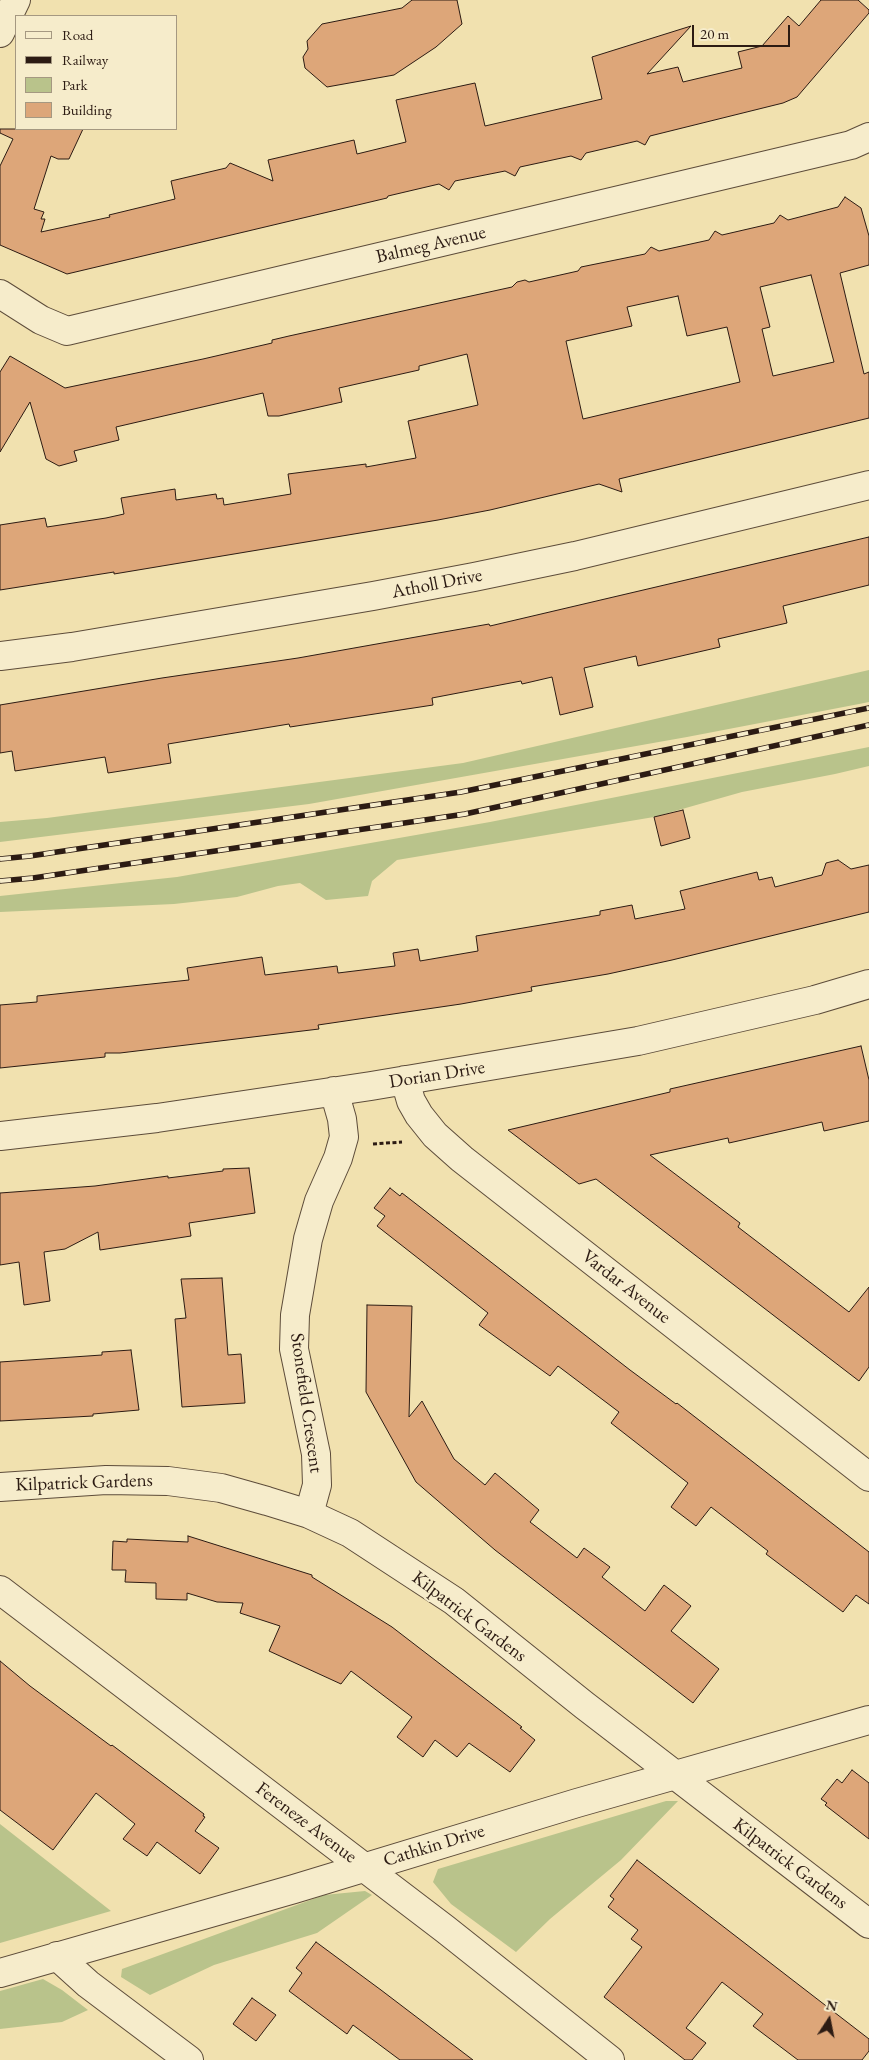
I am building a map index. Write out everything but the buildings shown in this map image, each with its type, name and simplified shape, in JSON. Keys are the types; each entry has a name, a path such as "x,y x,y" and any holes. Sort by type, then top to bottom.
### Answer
{"street":[{"path":"0,33 16,0"},
{"name":"Balmeg Avenue","path":"0,294 41,320 67,331 851,145 869,137"},
{"name":"Atholl Drive","path":"0,656 72,646 373,596 474,577 575,556 869,485"},
{"name":"Dorian Drive","path":"0,1136 157,1118 405,1080 638,1041 815,1000 869,984"},
{"name":"Vardar Avenue","path":"405,1080 411,1101 419,1115 435,1135 462,1159 869,1477"},
{"name":"Stonefield Crescent","path":"309,1514 316,1485 316,1454 294,1349 295,1315 308,1239 319,1201 338,1158 344,1137 342,1119 334,1091"},
{"name":"Kilpatrick Gardens","path":"0,1487 106,1480 168,1481 221,1488 309,1514 350,1533 454,1601 584,1705 869,1924"},
{"name":"Fereneze Avenue","path":"0,1590 364,1867 610,2060"},
{"name":"Cathkin Drive","path":"0,1973 294,1890 577,1803 869,1720"},
{"path":"57,1956 88,1984 189,2060"}],"path":[{"path":"338,1158 356,1147 409,1142 435,1135"}],"green space":[{"path":"869,670 869,702 859,704 687,737 309,804 0,842 0,822 47,818 463,763"},
{"path":"869,747 869,766 742,792 654,817 397,860 372,881 368,896 326,900 300,883 278,886 237,897 174,904 0,912 0,896 177,877 490,822"},
{"path":"666,1801 678,1801 621,1860 550,1919 516,1952 451,1904 433,1882 438,1869"},
{"path":"0,1824 111,1911 0,1943"},
{"path":"365,1891 372,1895 317,1933 214,1965 150,1995 121,1977 122,1969 324,1895"},
{"path":"43,1979 62,1990 88,2010 62,2022 0,2029 0,1991"}],"railway":[{"path":"0,859 461,792 869,708"},
{"path":"0,881 33,878 465,814 869,725"}]}
